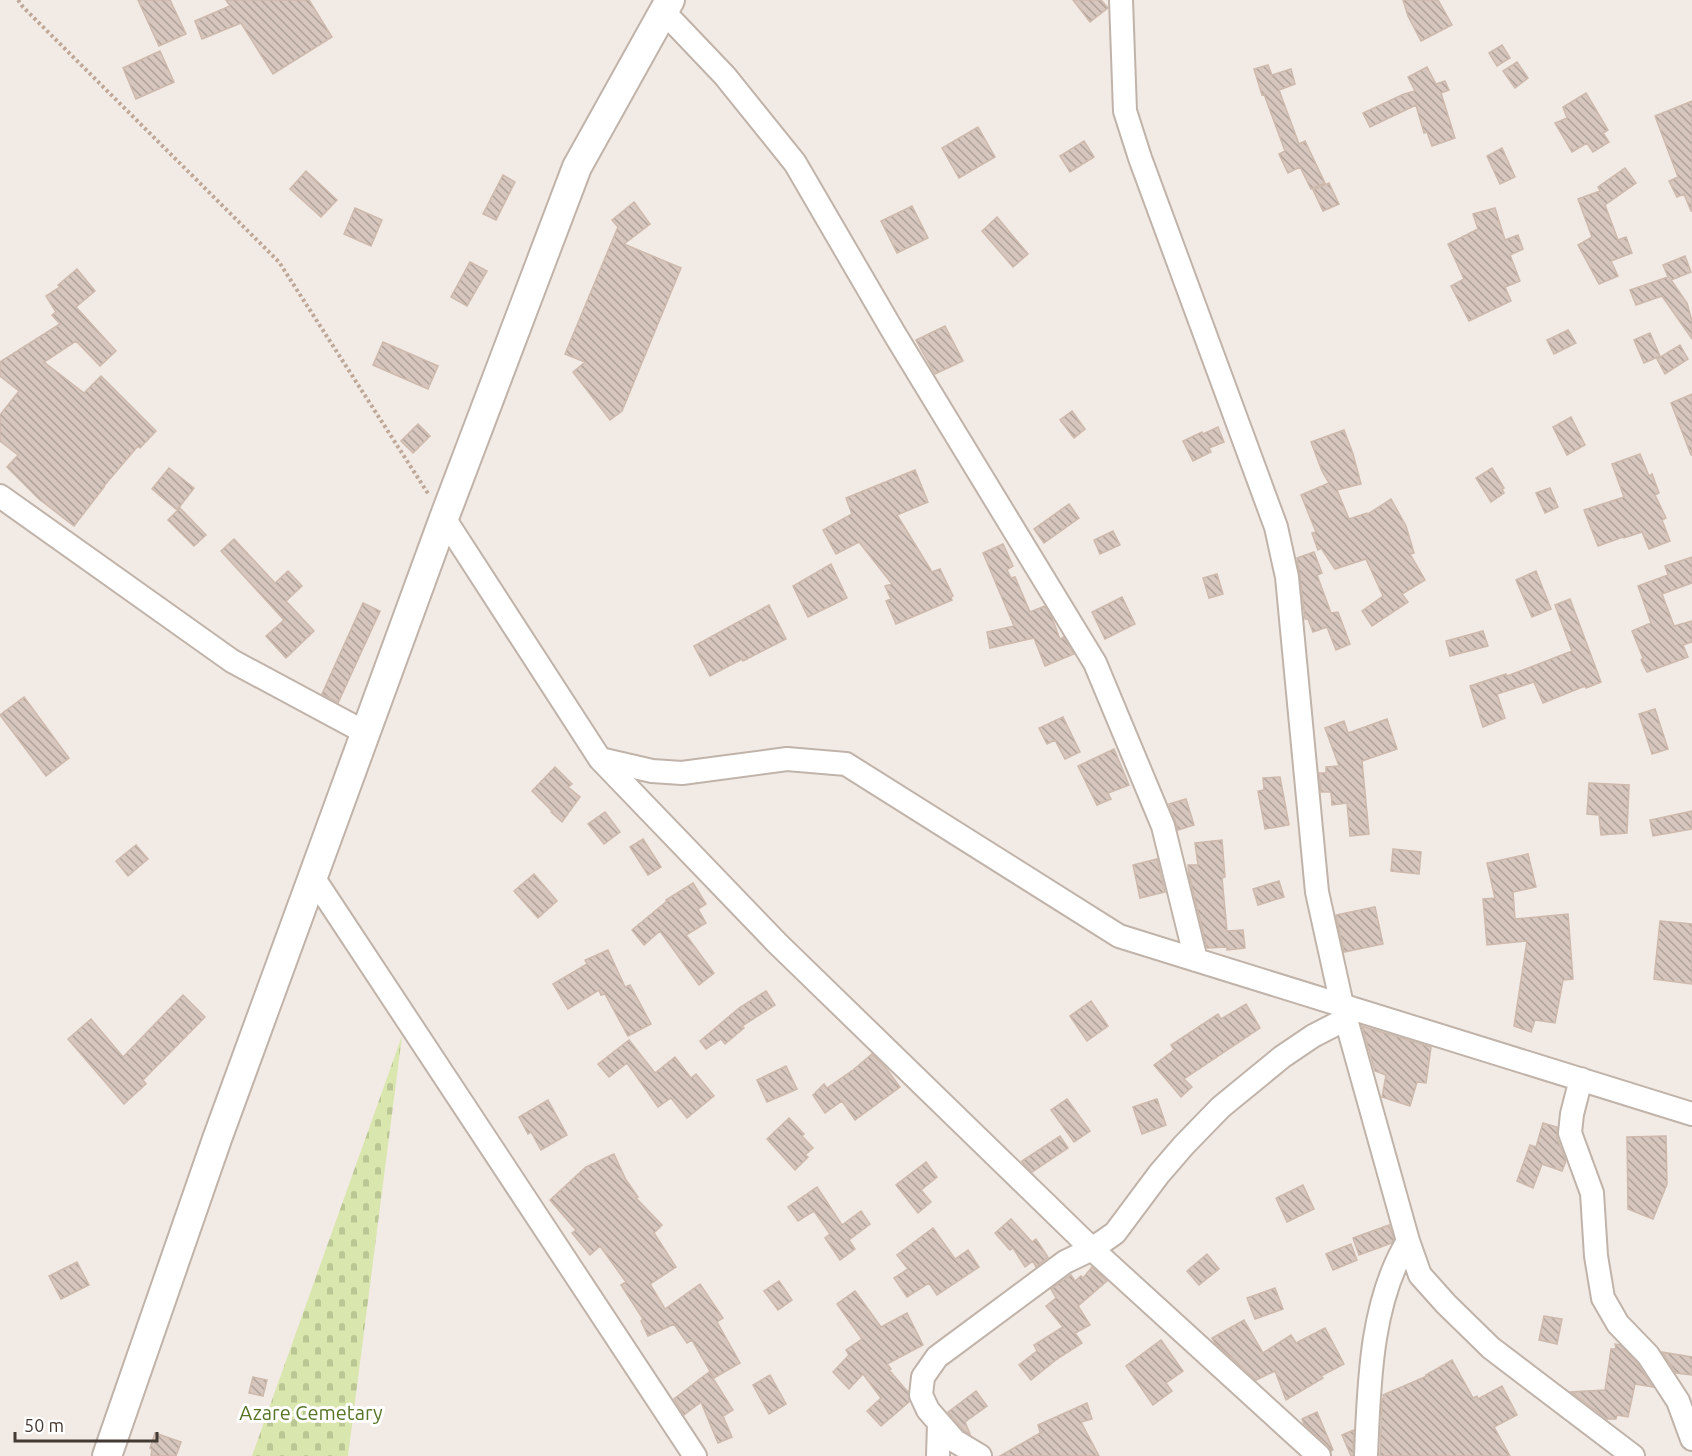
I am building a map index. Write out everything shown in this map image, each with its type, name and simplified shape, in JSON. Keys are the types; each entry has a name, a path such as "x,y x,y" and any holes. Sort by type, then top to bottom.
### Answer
{"street":[{"path":"1121,0 1125,111 1140,158 1276,526 1287,577 1317,892 1344,1012 1408,1241 1420,1275 1491,1348 1633,1456"},
{"path":"107,1456 217,1139 444,518 577,167 667,6 795,163 894,333 1095,663 1163,826 1196,960"},
{"path":"0,496 232,661 366,733"},
{"path":"444,518 600,759 777,943 1092,1249 1319,1456"},
{"path":"600,759 652,771 682,773 787,759 846,764 1119,936 1196,960 1344,1012 1581,1079 1692,1114"},
{"path":"313,877 695,1456"},
{"path":"980,1456 955,1441 928,1410 921,1395 923,1377 937,1357 1065,1262 1092,1249 1115,1233 1159,1174 1221,1107 1344,1012"},
{"path":"1581,1079 1572,1114 1570,1133 1592,1193 1596,1256 1603,1298 1618,1324 1648,1355 1678,1401 1692,1439"},
{"path":"1366,1456 1374,1343 1384,1297 1400,1254 1408,1241"},
{"path":"938,1456 939,1424"}],"path":[{"path":"18,0 279,262 444,518"}],"green space":[{"name":"Azare Cemetary","path":"402,1036 348,1456 252,1456"}],"building":[{"path":"138,0 170,0 186,34 159,46"},
{"path":"226,0 309,0 332,37 273,74 241,23 202,39 195,21 230,6"},
{"path":"1073,0 1101,0 1108,8 1090,22"},
{"path":"1403,0 1438,0 1452,25 1421,41 1408,16"},
{"path":"1502,45 1510,58 1497,66 1489,53"},
{"path":"160,51 174,82 136,99 123,68"},
{"path":"1517,62 1528,78 1515,88 1503,71"},
{"path":"1268,65 1272,75 1291,69 1295,84 1279,90 1299,144 1305,141 1325,183 1311,189 1300,167 1288,173 1279,154 1285,151 1254,69"},
{"path":"1427,67 1436,84 1445,81 1449,90 1441,93 1455,138 1432,146 1427,132 1424,133 1416,105 1370,127 1363,113 1415,91 1408,77"},
{"path":"1586,93 1608,130 1603,133 1609,142 1593,152 1587,143 1572,152 1555,123 1567,118 1563,107"},
{"path":"1692,101 1691,211 1684,194 1677,197 1669,181 1678,177 1655,116"},
{"path":"978,127 995,157 959,178 942,148"},
{"path":"1084,141 1094,157 1070,172 1060,156"},
{"path":"1502,148 1515,177 1500,184 1487,156"},
{"path":"1625,168 1636,183 1605,205 1618,240 1626,237 1632,253 1611,261 1618,276 1599,284 1578,245 1592,237 1578,199 1600,191 1598,187"},
{"path":"306,171 337,200 321,217 290,189"},
{"path":"503,175 515,182 496,220 483,214"},
{"path":"1329,183 1339,204 1323,211 1313,190"},
{"path":"634,202 650,224 624,244 681,268 622,411 610,420 573,372 585,362 565,354 618,227 612,220"},
{"path":"912,206 928,238 897,253 881,221"},
{"path":"355,208 382,220 371,246 344,234"},
{"path":"1495,208 1505,240 1518,235 1523,249 1510,255 1520,281 1505,287 1511,301 1469,321 1451,286 1464,279 1448,244 1478,229 1473,214"},
{"path":"997,217 1028,254 1013,267 982,231"},
{"path":"1685,256 1691,272 1671,280 1687,303 1692,321 1692,339 1662,296 1636,305 1630,290 1668,277 1663,265"},
{"path":"470,262 487,271 467,306 451,297"},
{"path":"77,269 95,291 76,307 116,351 100,366 76,341 44,362 84,393 101,376 156,431 140,448 138,446 74,526 39,499 7,467 18,455 0,441 0,415 19,391 0,376 0,362 60,324 52,315 56,312 46,296 60,287 58,285"},
{"path":"945,326 963,361 935,374 916,340"},
{"path":"1568,330 1576,343 1554,354 1547,340"},
{"path":"1650,333 1660,356 1644,363 1634,340"},
{"path":"383,342 438,366 428,389 373,365"},
{"path":"1680,345 1688,359 1665,374 1657,359"},
{"path":"1692,394 1692,455 1691,455 1671,403"},
{"path":"1072,411 1085,429 1074,438 1060,420"},
{"path":"1571,417 1585,445 1567,455 1553,427"},
{"path":"418,424 430,436 413,453 401,441"},
{"path":"1218,427 1224,442 1209,448 1211,452 1193,461 1183,441"},
{"path":"1344,430 1361,484 1337,490 1349,519 1368,514 1391,499 1406,526 1414,553 1410,554 1425,580 1402,594 1408,602 1372,626 1362,611 1383,596 1366,559 1335,569 1321,548 1318,550 1312,533 1316,532 1301,495 1329,483 1311,442"},
{"path":"1640,454 1649,476 1652,474 1659,493 1655,495 1666,518 1662,520 1670,541 1649,549 1642,532 1598,546 1584,510 1624,497 1612,464"},
{"path":"169,468 194,488 177,510 152,489"},
{"path":"1492,468 1504,488 1502,489 1504,493 1491,502 1476,478"},
{"path":"915,470 928,502 897,515 932,572 940,569 953,596 952,600 896,624 886,601 891,599 885,586 892,584 859,542 836,554 823,530 852,514 846,498"},
{"path":"1550,488 1558,507 1545,513 1536,493"},
{"path":"1069,504 1079,518 1044,543 1034,529"},
{"path":"180,508 206,535 194,546 168,520"},
{"path":"1113,531 1120,545 1100,554 1094,540"},
{"path":"234,539 275,583 288,571 302,586 286,601 314,631 286,658 266,636 284,620 221,551"},
{"path":"1003,544 1013,566 1007,570 1011,578 1015,577 1030,612 1045,606 1060,639 1064,637 1074,654 1045,666 1034,638 990,648 987,632 1014,626 983,553"},
{"path":"1314,552 1322,573 1317,575 1331,613 1338,612 1350,644 1336,650 1327,627 1313,632 1308,619 1305,619 1297,558"},
{"path":"1692,557 1692,583 1662,594 1674,626 1692,621 1692,642 1683,645 1688,657 1647,672 1632,631 1651,623 1638,586 1668,575 1665,566"},
{"path":"831,564 847,598 808,617 793,586"},
{"path":"1536,571 1551,609 1532,617 1516,580"},
{"path":"1217,574 1223,594 1209,598 1203,578"},
{"path":"1122,597 1135,624 1105,639 1092,612"},
{"path":"1570,599 1601,682 1543,703 1534,682 1497,694 1505,718 1483,727 1470,686 1506,674 1507,676 1572,651 1555,605"},
{"path":"363,603 380,611 338,703 322,694"},
{"path":"769,605 786,639 710,676 694,646"},
{"path":"1483,631 1488,646 1450,656 1446,641"},
{"path":"24,697 69,758 46,776 0,715"},
{"path":"1655,709 1668,749 1652,754 1639,714"},
{"path":"1063,717 1080,752 1065,759 1055,740 1047,744 1039,728"},
{"path":"1387,719 1397,749 1362,761 1369,834 1350,836 1347,803 1332,805 1331,792 1321,792 1319,773 1326,773 1326,767 1339,766 1325,728 1344,721 1348,733"},
{"path":"1114,749 1129,785 1108,793 1111,799 1097,805 1078,766"},
{"path":"555,767 572,784 568,787 580,797 562,822 532,791"},
{"path":"1280,777 1289,825 1265,829 1258,791 1264,790 1263,778"},
{"path":"1589,783 1629,785 1627,833 1601,835 1599,815 1587,814"},
{"path":"1186,799 1194,825 1178,830 1169,804"},
{"path":"1692,811 1692,829 1653,836 1650,820"},
{"path":"605,812 620,832 604,844 588,824"},
{"path":"643,839 661,867 648,875 630,847"},
{"path":"1222,840 1225,877 1222,878 1227,931 1243,930 1245,948 1227,950 1227,947 1207,948 1189,875 1188,865 1198,865 1195,843"},
{"path":"136,845 148,859 128,876 116,861"},
{"path":"1393,849 1421,852 1419,874 1391,871"},
{"path":"1528,854 1536,887 1513,892 1515,919 1568,914 1573,979 1563,980 1555,1023 1535,1020 1531,1032 1514,1026 1527,941 1487,945 1483,899 1495,898 1487,863"},
{"path":"1157,859 1165,892 1140,898 1133,865"},
{"path":"534,874 557,901 538,918 514,891"},
{"path":"1279,881 1284,897 1258,905 1253,889"},
{"path":"693,883 706,904 698,909 706,923 686,935 714,973 699,985 660,931 644,945 632,930 666,900"},
{"path":"1375,907 1383,944 1344,952 1336,915"},
{"path":"1660,921 1692,924 1692,984 1654,979"},
{"path":"608,950 625,987 630,985 651,1024 628,1036 605,994 601,995 599,990 568,1009 553,984 587,964 585,960"},
{"path":"766,991 775,1005 742,1026 744,1028 725,1044 721,1039 706,1049 700,1041 739,1008"},
{"path":"183,995 205,1017 143,1080 146,1084 124,1104 68,1039 91,1019 123,1057"},
{"path":"1091,1001 1108,1026 1087,1041 1070,1016"},
{"path":"1246,1004 1260,1028 1184,1079 1192,1087 1181,1097 1154,1065 1174,1050 1171,1045 1218,1014 1221,1019"},
{"path":"1362,1026 1431,1047 1426,1083 1417,1082 1410,1106 1382,1097 1386,1075 1375,1071"},
{"path":"629,1040 655,1073 675,1057 691,1078 696,1074 714,1096 687,1118 671,1098 658,1107 627,1063 609,1077 598,1064"},
{"path":"872,1054 900,1087 855,1120 842,1101 825,1113 813,1095 824,1084 827,1088"},
{"path":"786,1066 797,1089 767,1102 757,1080"},
{"path":"1067,1099 1090,1131 1074,1142 1051,1110"},
{"path":"1157,1099 1166,1125 1142,1134 1133,1107"},
{"path":"548,1100 567,1135 541,1150 531,1132 528,1134 519,1117"},
{"path":"789,1118 813,1148 805,1155 808,1157 795,1170 767,1139"},
{"path":"1543,1123 1557,1127 1557,1138 1566,1161 1562,1171 1542,1164 1533,1188 1517,1181 1530,1145 1536,1147"},
{"path":"1060,1136 1068,1148 1032,1172 1024,1164 1022,1161"},
{"path":"1666,1136 1667,1184 1653,1219 1628,1209 1627,1137"},
{"path":"614,1154 626,1180 638,1197 636,1198 662,1225 654,1233 676,1267 650,1284 665,1309 700,1284 723,1318 717,1322 740,1363 714,1378 692,1340 687,1343 674,1324 648,1336 641,1321 643,1319 621,1285 626,1282 600,1246 590,1255 572,1233 576,1230 550,1200 586,1167"},
{"path":"926,1162 937,1177 921,1190 931,1202 918,1213 896,1185"},
{"path":"1303,1185 1314,1209 1287,1222 1276,1198"},
{"path":"817,1187 842,1225 861,1211 870,1224 849,1240 855,1249 840,1260 825,1238 830,1234 814,1211 798,1221 788,1207"},
{"path":"1011,1219 1032,1242 1036,1239 1048,1257 1036,1267 1033,1261 1025,1267 1013,1248 1010,1250 995,1233"},
{"path":"1389,1225 1394,1239 1392,1243 1359,1255 1353,1238"},
{"path":"933,1228 955,1259 968,1250 979,1267 937,1295 929,1283 907,1297 894,1278 908,1269 897,1255"},
{"path":"1351,1244 1357,1260 1333,1270 1326,1254"},
{"path":"1207,1254 1219,1269 1199,1285 1187,1271"},
{"path":"77,1262 89,1285 61,1299 49,1276"},
{"path":"1092,1267 1107,1281 1078,1306 1090,1325 1075,1333 1082,1343 1031,1380 1019,1365 1037,1351 1034,1345 1063,1327 1046,1306 1056,1298 1051,1289 1071,1275 1075,1281 1081,1276 1083,1278"},
{"path":"779,1281 792,1300 778,1310 764,1291"},
{"path":"1275,1288 1283,1309 1255,1319 1247,1298"},
{"path":"855,1291 881,1327 907,1313 923,1345 887,1364 891,1369 889,1370 908,1392 909,1402 881,1426 867,1411 881,1398 863,1374 849,1389 833,1372 849,1355 846,1350 862,1339 837,1304"},
{"path":"1544,1316 1562,1319 1557,1344 1539,1340"},
{"path":"1244,1320 1263,1353 1291,1335 1296,1343 1325,1328 1344,1364 1321,1376 1323,1378 1286,1400 1275,1371 1256,1380 1212,1338"},
{"path":"1161,1340 1183,1371 1166,1383 1172,1391 1153,1405 1126,1366"},
{"path":"1615,1344 1620,1345 1637,1363 1653,1387 1635,1384 1628,1417 1617,1415 1616,1419 1607,1419 1571,1392 1605,1390 1611,1349 1616,1349"},
{"path":"1662,1352 1692,1357 1692,1375 1676,1373"},
{"path":"1452,1360 1473,1398 1477,1396 1478,1399 1502,1386 1517,1415 1494,1427 1510,1456 1380,1456 1383,1395 1427,1376"},
{"path":"709,1372 733,1410 723,1416 732,1437 718,1443 701,1402 684,1415 674,1399"},
{"path":"770,1375 786,1404 769,1414 753,1385"},
{"path":"253,1377 267,1380 263,1396 249,1393"},
{"path":"976,1391 987,1406 965,1422 970,1434 964,1431 948,1412"},
{"path":"1087,1403 1092,1419 1081,1422 1099,1456 1000,1456 1042,1432 1038,1425"},
{"path":"1317,1412 1333,1450 1331,1451 1304,1424 1302,1419"},
{"path":"1354,1430 1353,1456 1351,1456 1342,1435"},
{"path":"155,1433 181,1442 176,1456 151,1456 152,1449 150,1448"}]}
